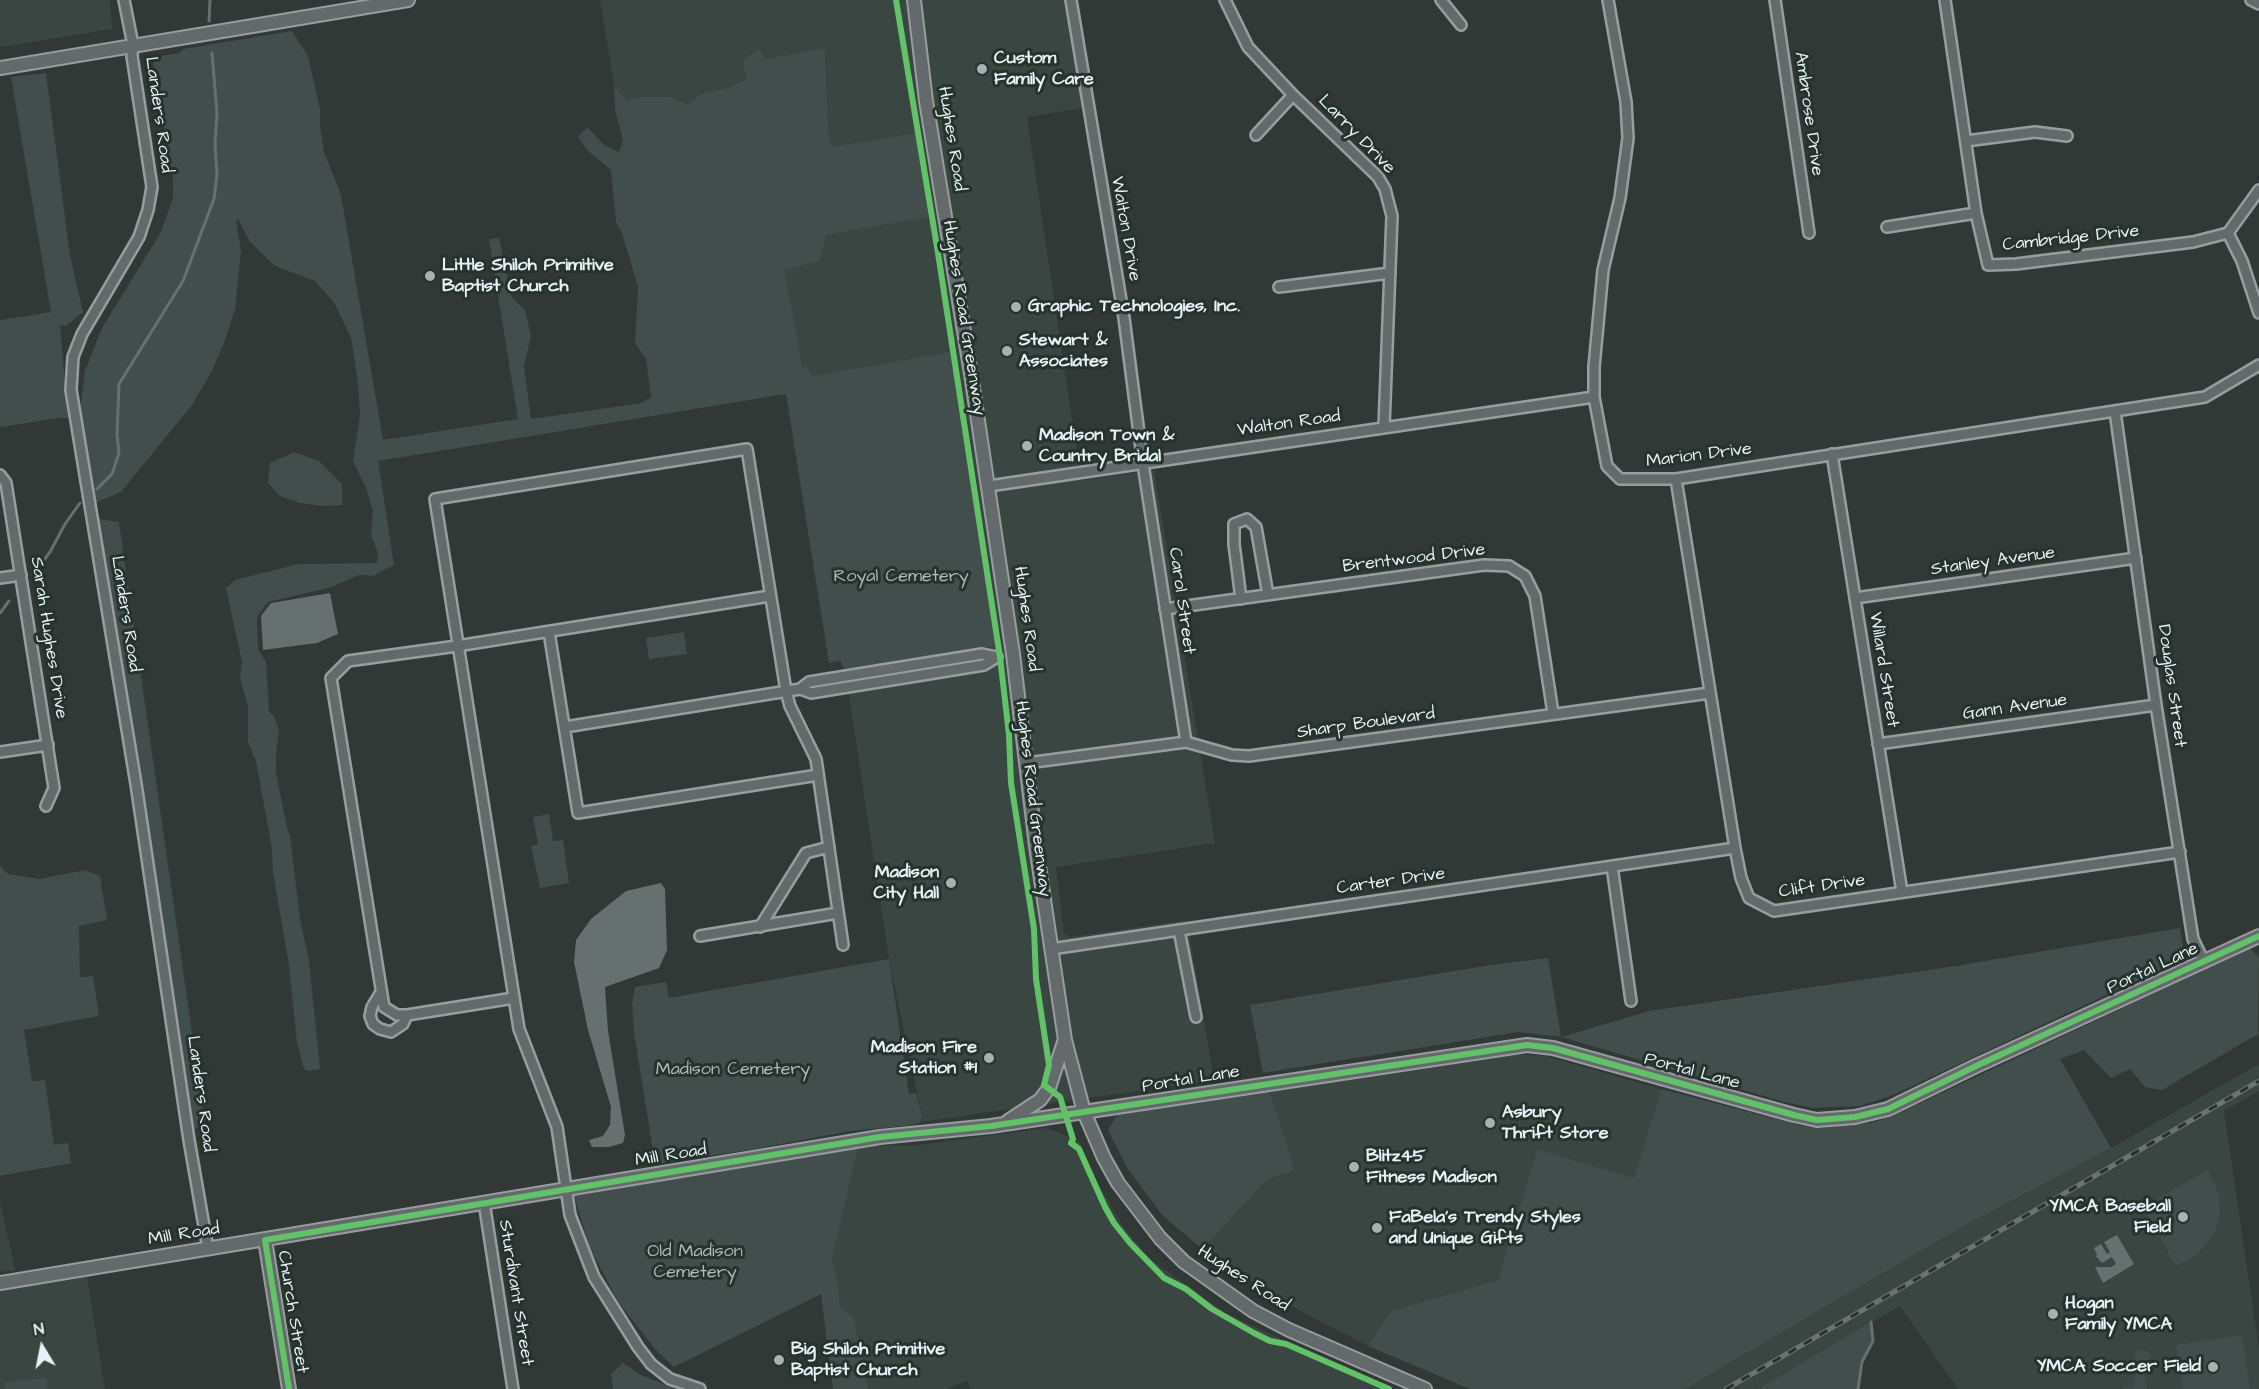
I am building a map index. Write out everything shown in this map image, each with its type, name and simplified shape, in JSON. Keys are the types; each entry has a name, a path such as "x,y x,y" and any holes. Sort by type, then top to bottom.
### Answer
{"street":[{"name":"Landers Road","path":"124,0 133,45 132,57 152,187 148,210 139,237 82,334 73,357 71,390 138,795 189,1140 208,1249"},
{"path":"0,68 408,0"},
{"name":"Hughes Road","path":"914,0 926,101 989,486 1051,949 1065,1040 1084,1112 1104,1158 1136,1209 1160,1238 1200,1275 1253,1311 1289,1330 1425,1389"},
{"name":"Walton Drive","path":"1071,0 1124,318 1143,464"},
{"name":"Larry Drive","path":"1225,0 1248,47 1293,95 1378,177 1385,189 1392,216 1384,427"},
{"path":"1441,0 1461,26"},
{"name":"Marion Drive","path":"1608,0 1626,102 1628,138 1620,198 1603,270 1594,367 1594,397 1607,466 1620,479 1676,479 2205,397 2259,365"},
{"name":"Ambrose Drive","path":"1775,0 1809,233"},
{"name":"Cambridge Drive","path":"1945,0 1976,213 1988,265 2016,264 2193,242 2228,233"},
{"path":"2251,0 2259,4"},
{"path":"1256,135 1293,95"},
{"path":"1966,141 2035,132 2067,136"},
{"path":"2259,190 2228,233 2242,261 2259,313"},
{"path":"1887,227 1976,213"},
{"path":"1279,287 1390,273"},
{"name":"Walton Road","path":"989,486 1594,397"},
{"name":"Douglas Street","path":"2115,411 2156,705 2193,939 2204,962"},
{"path":"700,1389 670,1379 651,1364 638,1347 594,1277 570,1215 557,1127 519,1029 435,499 747,449 786,691 790,706 816,759 843,945"},
{"name":"Willard Street","path":"1832,454 1902,892"},
{"name":"Carol Street","path":"1143,464 1186,742"},
{"name":"Sarah Hughes Drive","path":"0,475 6,483 54,788 46,806"},
{"name":"Clift Drive","path":"1676,479 1735,848 1741,878 1749,898 1774,912 2181,852"},
{"path":"1241,599 1234,544 1234,524 1247,519 1256,527 1268,595"},
{"name":"Stanley Avenue","path":"1855,598 2136,558"},
{"name":"Brentwood Drive","path":"1165,609 1484,565 1509,566 1525,576 1535,596 1553,713"},
{"path":"0,578 21,575"},
{"path":"514,998 407,1016 397,1015 384,1007 331,678 348,662 770,596"},
{"path":"549,632 578,813 818,775"},
{"path":"565,727 786,691 800,688 809,682 875,671 981,654 997,657"},
{"path":"800,688 811,693 984,665 997,657 1013,654"},
{"path":"875,671 877,682"},
{"name":"Sharp Boulevard","path":"1027,764 1186,742 1232,755 1249,756 1710,693"},
{"name":"Gann Avenue","path":"1878,744 2156,705"},
{"path":"0,752 48,745"},
{"path":"760,927 806,853 829,847"},
{"name":"Carter Drive","path":"1051,949 1735,848"},
{"path":"1612,866 1630,1001"},
{"path":"700,936 838,913"},
{"path":"1179,930 1196,1017"},
{"name":"Portal Lane","path":"1084,1112 1527,1045 1553,1048 1794,1115 1817,1119 1856,1118 1888,1109 2259,936"},
{"path":"381,992 372,1007 370,1016 373,1024 391,1032 403,1024 407,1016"},
{"path":"1003,1124 1040,1100 1049,1088 1065,1040"},
{"name":"Mill Road","path":"0,1283 880,1137 1003,1124 1084,1112"},
{"name":"Sturdivant Street","path":"484,1202 513,1389"},
{"name":"Church Street","path":"265,1240 289,1389"}],"shaded area":[{"path":"0,0 110,0 112,29 0,47"},
{"path":"600,0 1066,0 1083,108 1027,117 1081,480 1154,470 1215,843 1056,867 1064,933 1070,937 1187,920 1214,1080 920,1122 922,1115 889,959 845,670 996,645 954,351 812,376 802,368 785,270 825,235 929,217 915,133 835,146 829,142 825,48 765,59 758,48 746,78 727,88 700,94 688,104 671,97 638,97 626,100 614,85"},
{"path":"330,593 338,634 317,643 263,650 261,616 271,603"},
{"path":"661,883 665,889 667,950 659,968 605,987 608,1031 625,1135 623,1143 609,1147 592,1147 589,1140 603,1136 610,1125 611,1107 588,1030 574,962 576,940 591,919 626,891"},
{"path":"1512,1054 1546,1056 1661,1089 1634,1178 1537,1149 1498,1280 1390,1311 1368,1346 1285,1303 1202,1249 1269,1178 1295,1171 1270,1091"},
{"path":"2259,1064 2259,1091 2224,1111 2259,1349 2259,1389 1958,1389 1900,1306 1758,1389 1685,1389 1957,1230 2111,1148"},
{"path":"1047,1128 1079,1141 1094,1177 1123,1226 1149,1258 1225,1313 1389,1389 971,1389 967,1381 946,1389 868,1389 854,1318 840,1306 839,1285 832,1259 859,1146 919,1145"},
{"path":"0,1201 15,1270 0,1272"},
{"path":"2117,1235 2134,1264 2103,1283 2095,1267 2111,1267 2116,1264 2112,1257 2102,1263 2096,1256 2094,1248 2101,1244 2107,1254 2110,1252 2104,1242"},
{"path":"87,1277 105,1389 0,1389 0,1291"}],"green space":[{"name":"Royal Cemetery","path":"292,31 308,56 320,109 324,152 341,195 383,440 518,419 489,239 499,238 512,298 525,310 531,336 524,366 531,419 642,403 651,397 646,359 635,343 638,287 622,233 616,222 611,170 587,150 578,137 587,127 604,145 619,152 623,140 615,110 614,85 626,100 638,97 671,97 688,104 700,94 727,88 746,79 743,61 759,48 765,59 825,48 829,142 835,146 915,133 930,217 826,235 819,261 785,270 802,367 807,367 812,376 954,351 996,646 845,670 840,661 829,663 786,394 378,461 394,565 373,576 359,575 332,587 268,602 257,617 258,649 266,662 269,711 275,718 279,731 276,773 290,836 300,919 309,961 320,1069 308,1071 304,1069 297,1043 289,965 273,872 272,849 256,761 248,742 248,707 240,678 242,662 226,588 235,580 299,564 377,563 378,553 371,535 373,511 366,488 353,461 360,416 358,382 351,338 335,304 315,281 275,266 250,242 238,219 236,220 241,251 235,309 211,373 192,405 121,492 95,503 79,419 85,371 102,328 161,232 173,198 173,179 153,61 160,56 180,53 183,49"},
{"path":"46,73 70,255 83,312 66,326 60,325 68,418 0,427 0,320 51,312 11,77"},
{"path":"294,452 319,461 342,484 342,505 321,506 299,503 280,496 268,483 270,463"},
{"path":"98,519 119,522 195,1054 202,1088 203,1124 193,1130"},
{"path":"684,632 687,654 649,659 646,638"},
{"path":"549,814 553,841 563,840 569,883 540,888 531,846 538,844 533,817"},
{"path":"0,866 8,874 39,879 86,870 100,876 107,920 79,926 80,977 93,976 99,1016 24,1030 32,1081 45,1080 54,1145 68,1143 71,1163 0,1176"},
{"path":"2180,928 2185,958 1891,1096 1860,1106 1813,1108 1781,1101 1561,1037 1649,1011 1956,966"},
{"path":"2250,948 2259,958 2258,1034 2162,1090 2145,1087 2130,1069 2111,1078 2084,1050 2060,1059 2111,1148 1957,1230 1685,1389 1470,1389 1368,1346 1390,1311 1498,1280 1537,1149 1634,1178 1661,1089 1802,1126 1820,1128 1871,1123 1895,1115"},
{"path":"1548,958 1561,1037 1518,1032 1263,1073 1250,1005 1490,965"},
{"name":"Madison Cemetery","path":"889,959 909,1094 916,1093 922,1115 920,1122 912,1125 850,1131 749,1150 655,1164 634,1032 632,1003 635,987 666,982 669,998"},
{"path":"1270,1091 1295,1171 1268,1179 1202,1249 1162,1215 1128,1169 1108,1130 1117,1115"},
{"name":"Old Madison Cemetery","path":"859,1146 832,1259 839,1285 840,1306 854,1318 868,1389 833,1389 821,1294 674,1367 655,1349 619,1303 590,1248 574,1196"},
{"name":"YMCA Baseball Field","path":"2208,1170 2219,1194 2219,1219 2214,1233 2198,1254 2176,1266 2146,1214 2150,1203"},
{"path":"1871,1322 1873,1341 1862,1362 1858,1389 1758,1389"},
{"name":"YMCA Soccer Field","path":"2242,1335 2250,1389 2183,1389 2176,1345"},
{"path":"2141,1349 2152,1356 2150,1360 2143,1361 2147,1389 2122,1389 2125,1386 2132,1388 2139,1363 2134,1358 2135,1353"},
{"path":"623,1363 641,1375 677,1389 613,1389 611,1374"},
{"path":"45,1378 47,1389 4,1389 5,1382"}],"waterway":[{"path":"209,21 210,0"},
{"path":"97,489 112,474 119,453 117,435 119,384 183,281 214,199 217,174 215,144 217,113 212,53"},
{"path":"33,575 80,503"},
{"path":"0,613 9,601"},
{"path":"1858,1389 1862,1362 1873,1341 1871,1322"}],"railway":[{"path":"1726,1389 2259,1081"}],"cycle path":[{"name":"Hughes Road Greenway","path":"896,0 938,253 1000,657 1009,735 1011,783 1034,929 1036,979 1049,1065 1044,1085 1060,1097 1073,1139 1071,1143 1079,1149 1114,1223 1164,1278 1186,1289 1212,1309 1270,1341 1286,1344 1389,1389"},
{"path":"289,1389 265,1240 880,1137 991,1126 1527,1045 1553,1048 1794,1115 1817,1120 1855,1117 1888,1109 2259,936"}],"place":[{"name":"Custom Family Care","path":"982,69"},
{"name":"Little Shiloh Primitive Baptist Church","path":"430,276"},
{"name":"Graphic Technologies, Inc.","path":"1016,307"},
{"name":"Stewart & Associates","path":"1007,351"},
{"name":"Madison Town & Country Bridal","path":"1027,446"},
{"name":"Madison City Hall","path":"951,883"},
{"name":"Madison Fire Station #1","path":"989,1058"},
{"name":"Asbury Thrift Store","path":"1490,1123"},
{"name":"Blitz45 Fitness Madison","path":"1354,1167"},
{"name":"YMCA Baseball Field","path":"2183,1217"},
{"name":"FaBela's Trendy Styles and Unique Gifts","path":"1377,1228"},
{"name":"Hogan Family YMCA","path":"2053,1314"},
{"name":"Big Shiloh Primitive Baptist Church","path":"779,1360"},
{"name":"YMCA Soccer Field","path":"2213,1367"}]}
